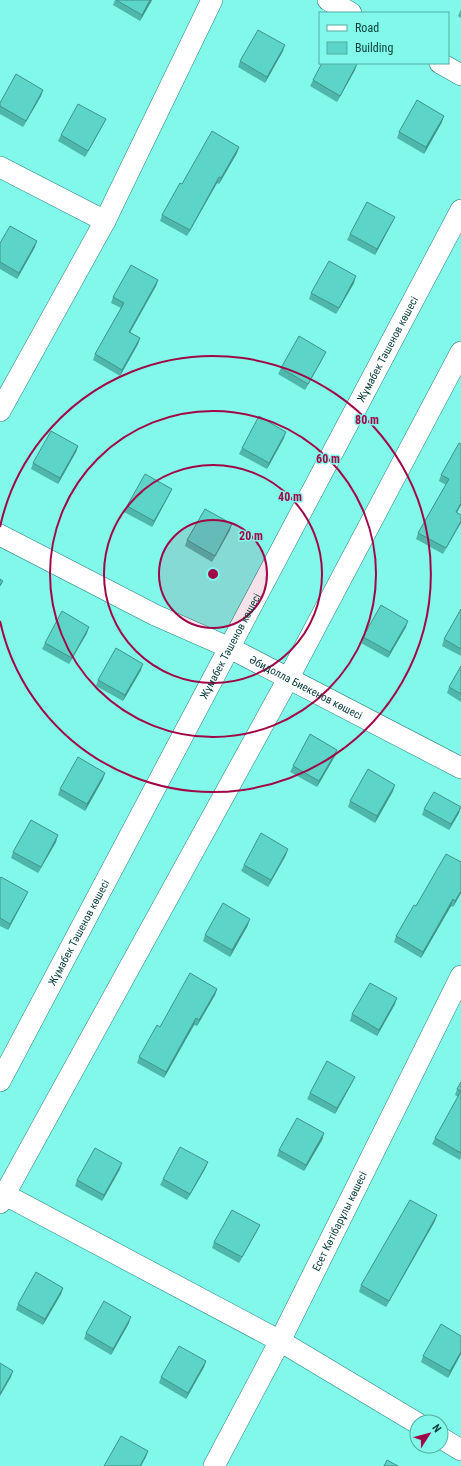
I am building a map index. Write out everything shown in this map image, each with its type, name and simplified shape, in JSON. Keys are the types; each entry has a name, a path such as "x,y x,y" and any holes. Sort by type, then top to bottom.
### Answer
{"street":[{"path":"0,411 104,222 212,0"},
{"path":"328,0 349,12"},
{"path":"442,64 461,75"},
{"path":"0,167 104,222"},
{"name":"Жұмабек Тәшенов көшесі","path":"0,1081 461,210"},
{"path":"409,1418 280,1341 2,1197 288,679 461,352"},
{"name":"Әбидолла Биекенов көшесі","path":"0,534 155,615 230,648 461,768"},
{"name":"Есет Көтібарұлы көшесі","path":"214,1466 280,1341 461,976"},
{"path":"449,1443 461,1450"}],"building":[{"path":"116,0 150,0 142,15"},
{"path":"258,30 285,45 267,77 240,61"},
{"path":"321,64 357,64 340,96 313,80"},
{"path":"16,74 43,90 26,121 0,106 0,103"},
{"path":"417,100 444,116 426,147 399,132"},
{"path":"78,104 106,119 88,151 61,135"},
{"path":"212,131 239,147 221,178 219,177 190,230 162,215 180,183 182,184"},
{"path":"367,202 395,217 377,249 350,234"},
{"path":"10,226 37,241 19,273 0,262 0,243"},
{"path":"329,261 356,276 339,308 311,293"},
{"path":"131,265 158,280 129,332 140,338 122,370 95,354 124,303 113,297"},
{"path":"299,336 326,352 308,384 281,368"},
{"path":"259,416 286,432 269,463 242,448"},
{"path":"51,431 78,446 60,478 33,463"},
{"path":"459,443 461,444 461,503 456,512 461,515 461,521 446,548 418,533 449,479 441,475"},
{"path":"145,474 172,489 154,521 127,506"},
{"path":"205,509 232,524 215,556 187,540"},
{"path":"0,579 3,581 0,586"},
{"path":"381,605 408,621 390,652 363,637"},
{"path":"461,609 461,649 444,639"},
{"path":"62,611 89,627 72,658 45,643"},
{"path":"116,648 143,664 125,695 98,680"},
{"path":"461,666 461,694 449,687"},
{"path":"310,734 337,750 319,781 293,766"},
{"path":"78,757 105,773 87,804 60,789"},
{"path":"368,769 395,785 377,816 350,801"},
{"path":"434,792 461,807 451,824 424,809"},
{"path":"31,820 58,835 41,867 13,852"},
{"path":"261,833 288,849 271,880 244,865"},
{"path":"446,854 461,862 461,891 455,901 453,899 423,952 396,936 414,905 416,906"},
{"path":"1,877 28,892 10,924 0,918"},
{"path":"223,903 250,919 232,950 205,935"},
{"path":"190,973 217,989 199,1020 196,1018 166,1072 139,1057 157,1025 160,1027"},
{"path":"370,983 397,998 379,1030 352,1014"},
{"path":"327,1061 355,1077 337,1108 310,1093"},
{"path":"461,1082 461,1091 457,1089"},
{"path":"461,1091 461,1153 435,1138"},
{"path":"297,1118 324,1133 306,1165 279,1150"},
{"path":"180,1147 208,1162 190,1194 163,1179"},
{"path":"95,1148 122,1163 104,1195 77,1180"},
{"path":"410,1200 437,1215 389,1301 361,1285"},
{"path":"232,1210 260,1225 242,1257 214,1242"},
{"path":"36,1272 63,1288 45,1319 18,1304"},
{"path":"104,1301 131,1317 113,1349 86,1333"},
{"path":"441,1324 461,1336 461,1352 450,1371 423,1356"},
{"path":"179,1346 206,1361 188,1393 161,1377"},
{"path":"0,1363 13,1371 0,1394"},
{"path":"121,1436 148,1451 140,1466 104,1466"},
{"path":"387,1460 398,1466 384,1466"}]}
